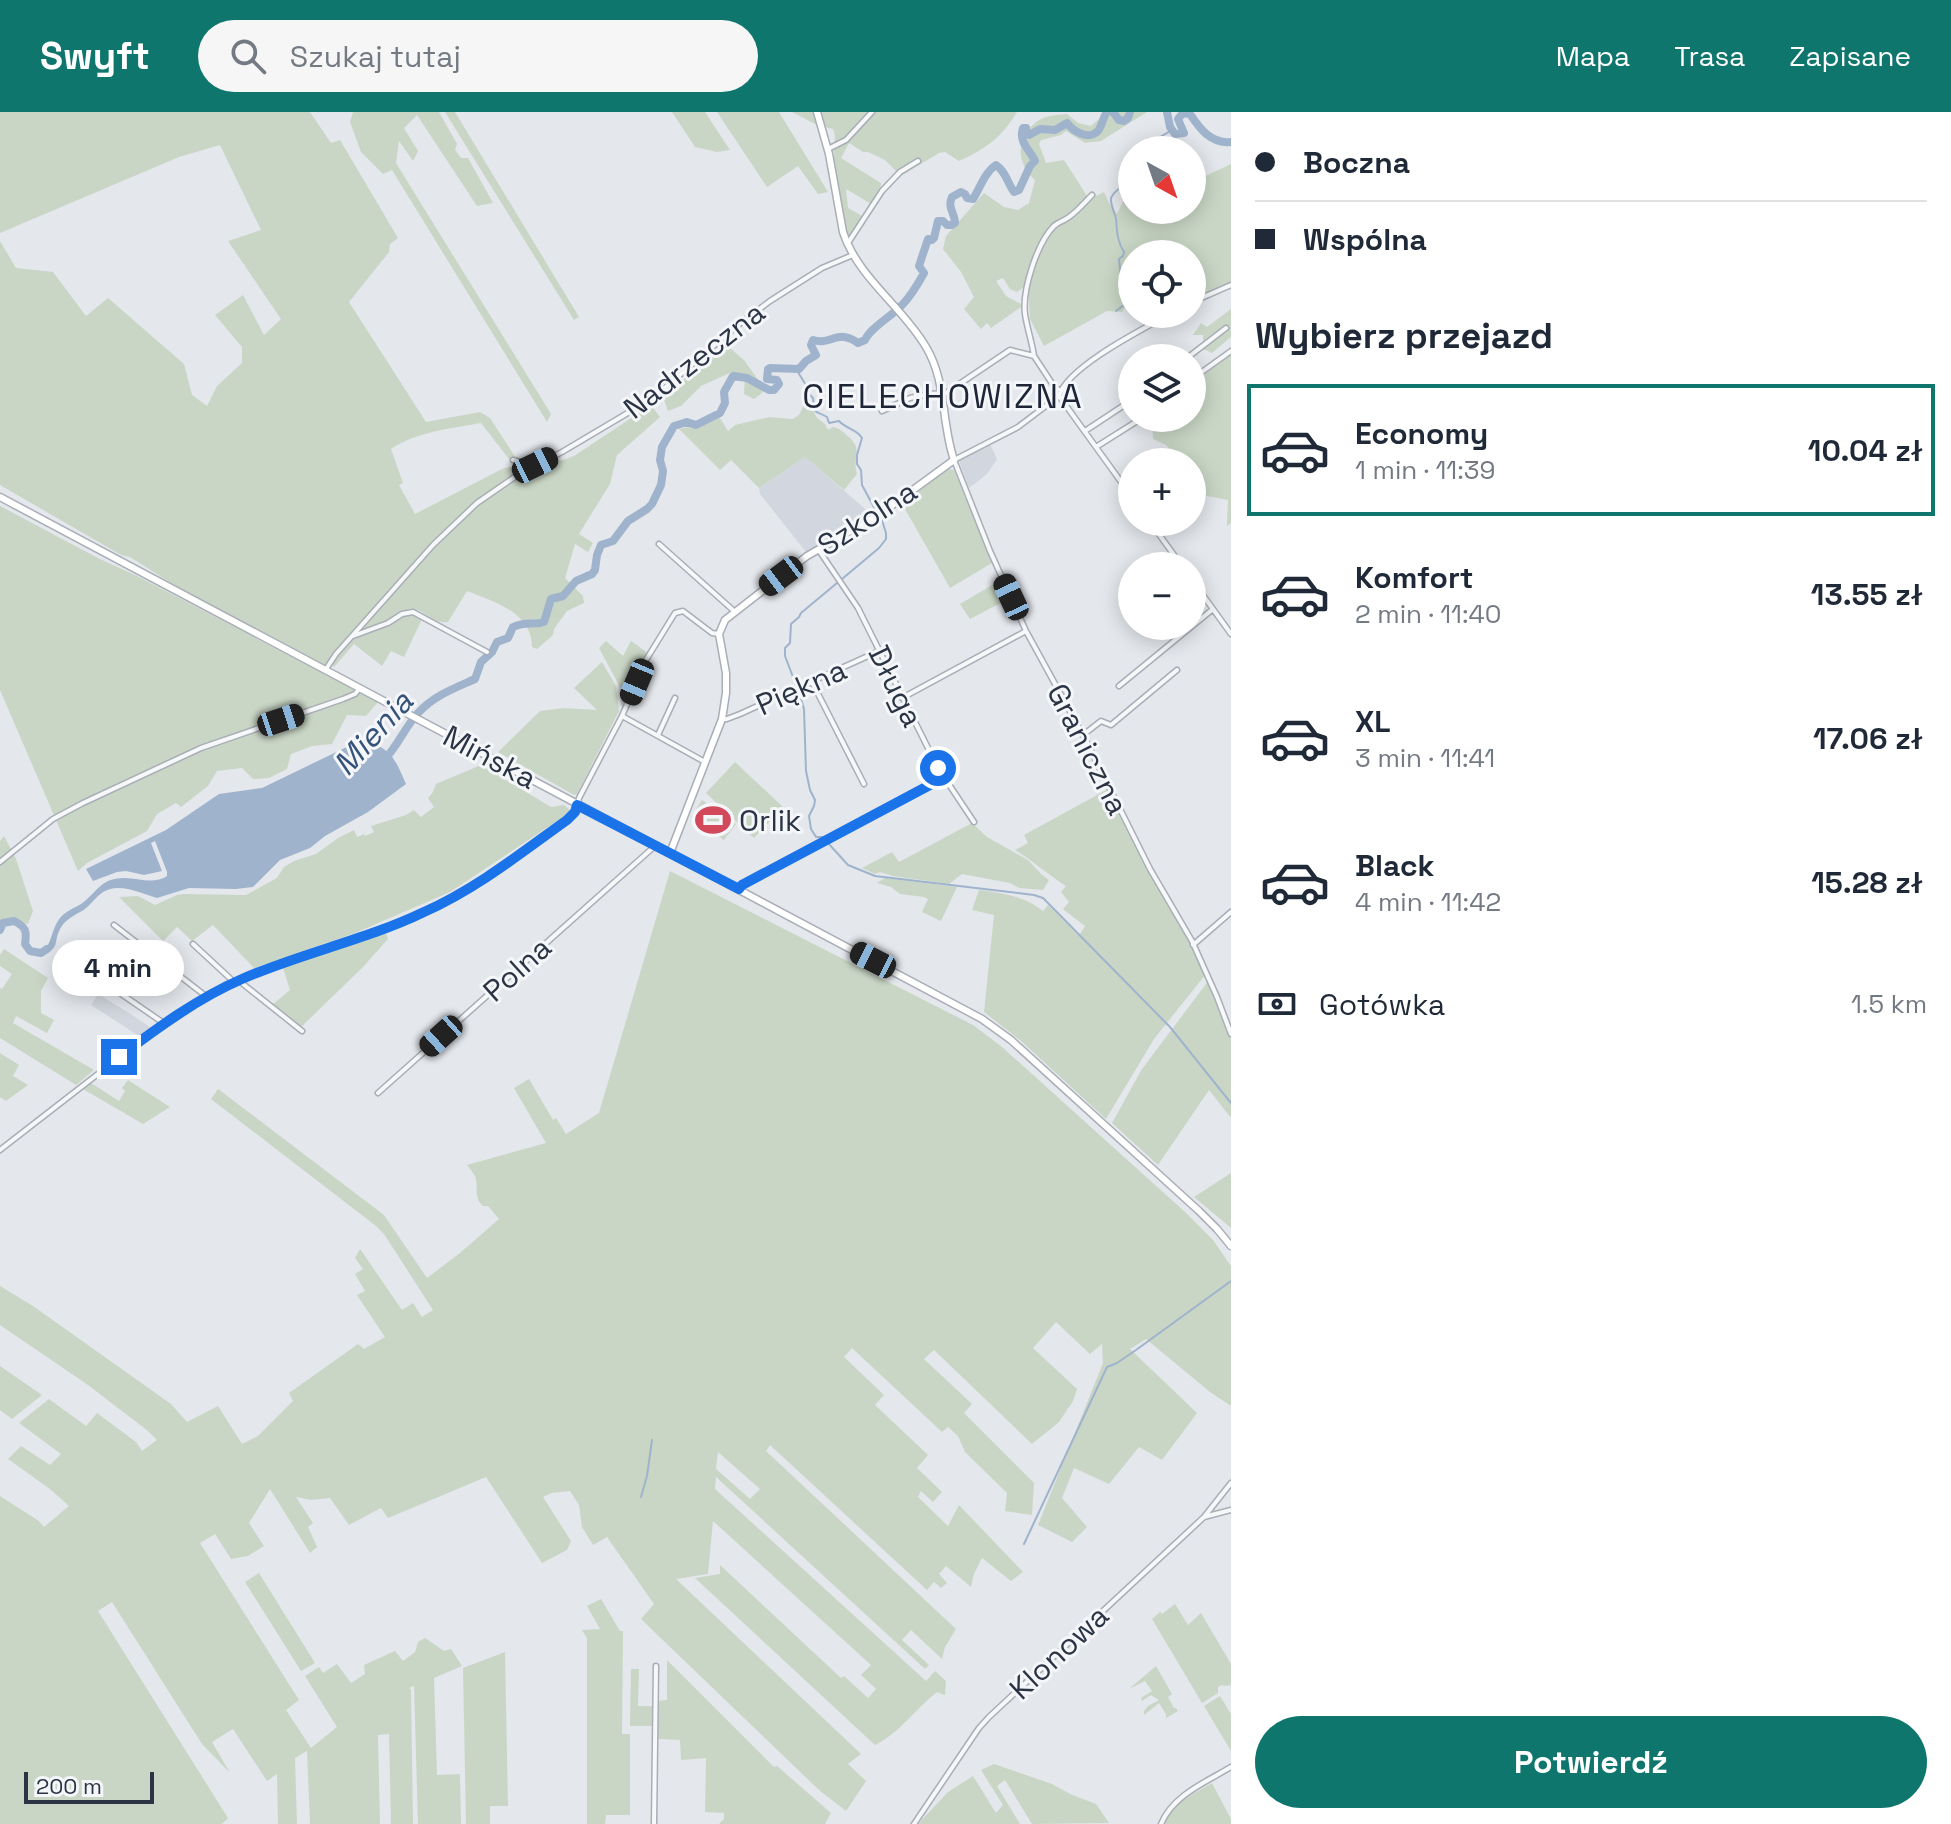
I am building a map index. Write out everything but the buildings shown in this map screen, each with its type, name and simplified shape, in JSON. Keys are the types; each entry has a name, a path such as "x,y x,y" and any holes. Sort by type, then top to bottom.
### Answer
{"main road":[{"path":"817,112 828,149 847,244 860,266 916,330 931,356 940,379 945,423 954,460"},
{"name":"Szkolna","path":"719,634 725,620 734,611 818,549 880,514 954,460"},
{"name":"Mińska","path":"0,497 970,1012 1004,1035 1199,1211 1231,1246"},
{"path":"670,853 722,719 726,673 719,634"}],"street":[{"path":"828,149 846,140 872,112"},
{"path":"847,244 888,184 918,161"},
{"path":"1092,195 1074,213 1057,223 1041,245 1025,295 1025,312 1034,356 1118,478"},
{"name":"Nadrzeczna","path":"326,670 336,654 433,545 490,493 653,398 770,301 822,268 853,255"},
{"path":"1206,296 1231,285"},
{"name":"Szkolna","path":"954,460 1018,427 1060,393 1075,374 1094,358 1146,328"},
{"path":"1205,344 1226,328"},
{"path":"882,411 903,400 950,391 1007,351 1034,356"},
{"path":"1206,369 1231,351"},
{"path":"1085,431 1118,409"},
{"path":"1096,447 1120,432"},
{"path":"513,460 535,465"},
{"name":"Graniczna","path":"954,460 1026,631 1193,945 1231,1034"},
{"path":"659,544 734,611"},
{"name":"Długa","path":"818,549 858,608 943,778 974,822"},
{"path":"1206,599 1231,634"},
{"path":"1119,686 1213,609"},
{"path":"0,1150 100,1071 207,997 257,972 410,919 494,872 556,828 575,812 577,801 622,716 646,660 675,613 683,611 712,633 719,634"},
{"path":"352,637 413,612 487,652"},
{"path":"902,698 1026,631"},
{"name":"Piękna","path":"722,719 740,714 879,651"},
{"path":"1083,735 1101,721 1111,725 1177,670"},
{"path":"812,682 864,784"},
{"path":"0,862 53,819 201,748 343,699 360,688"},
{"path":"658,735 675,698"},
{"path":"622,716 705,762"},
{"path":"739,889 761,874 943,778"},
{"name":"Polna","path":"378,1093 656,845"},
{"path":"1193,945 1231,912"},
{"path":"114,925 207,997"},
{"path":"193,944 302,1031"},
{"path":"82,967 165,1024"},
{"path":"1204,1517 1231,1483"},
{"name":"Klonowa","path":"914,1824 989,1717 1204,1517 1231,1510"},
{"path":"654,1824 656,1666"},
{"path":"1161,1824 1173,1803 1231,1767"}],"shaded area":[{"path":"990,444 997,459 987,474 969,488 959,461"},
{"path":"805,457 871,514 806,552 760,494 759,488"},
{"path":"98,994 153,1029 139,1036 91,1005"}],"green space":[{"path":"0,112 310,112 331,143 340,140 398,238 390,244 389,252 349,302 426,422 480,412 490,418 516,458 509,459 481,423 434,432 401,443 391,449 403,483 399,485 415,514 504,468 527,465 535,470 574,456 651,405 660,417 617,455 610,484 579,534 593,543 588,552 575,544 565,578 583,596 584,603 567,611 553,635 537,649 532,647 526,625 519,617 499,604 467,591 448,622 437,621 418,610 407,610 345,642 325,669 0,485 0,241 16,268 53,272 86,316 108,298 184,364 192,395 207,406 217,386 242,363 242,347 215,315 243,295 264,335 281,319 228,241 261,230 220,145 179,157 0,233"},
{"path":"353,112 439,112 457,144 455,150 461,158 468,158 493,203 477,206 417,115 404,128 418,151 413,161 399,141 396,163 551,414 547,422 392,170 383,174 361,152 350,122"},
{"path":"445,112 455,112 579,317 574,320"},
{"path":"672,112 705,112 730,150 717,152 695,147"},
{"path":"717,112 779,112 828,192 818,194 798,166 767,187"},
{"path":"792,112 1017,112 999,135 977,152 959,161 945,152 939,153 901,176 885,160 849,143 841,158 881,183 880,191 871,204 846,189 848,208 862,216 850,238 837,185 833,129 817,125"},
{"path":"1107,112 1147,112 1101,141 1085,143 1066,131 1041,140 1039,144 1046,163 1064,160 1089,199 1104,192 1118,212 1118,224 1206,224 1206,176 1231,164 1231,283 1206,294 1206,240 1118,240 1118,312 1107,311 1044,346 1030,319 1028,284 1017,292 1010,289 1003,278 996,281 1006,296 1021,304 1021,307 991,328 987,323 981,329 964,309 974,297 961,272 943,249 946,236 984,193 1004,207 1018,210 1029,203 1035,180 1024,165 1021,148 1033,125 1047,117 1067,114 1078,123 1091,126"},
{"path":"1231,309 1231,337 1212,353 1206,350 1203,335 1193,335 1198,328 1207,327"},
{"path":"729,342 731,349 744,360 764,388 762,393 754,399 744,394 745,377 732,372 701,386 681,406 668,411 663,397"},
{"path":"1231,354 1231,523 1227,526 1228,500 1206,496 1206,448 1169,448 1153,439 1153,432 1206,432 1206,373"},
{"path":"807,399 828,430 833,427 840,430 854,442 857,474 844,490 805,457 759,488 731,460 720,470 679,429 695,426 718,415 728,431 735,425 770,417 793,419 799,415"},
{"path":"948,469 954,470 992,563 950,588 901,502"},
{"path":"0,506 378,702 366,716 347,715 332,744 312,746 291,754 287,769 269,778 253,779 242,768 217,771 208,786 181,807 176,803 157,814 147,831 87,863 78,871 0,690"},
{"path":"999,581 1008,599 970,619 960,604"},
{"path":"413,613 422,619 404,657 391,651 382,666 354,644 334,667 331,664 345,646 366,631"},
{"path":"606,641 623,656 631,641 648,653 627,702 621,706 621,689 599,648"},
{"path":"602,662 616,686 619,711 577,794 498,752 540,711 564,708 597,710 574,688"},
{"path":"735,762 783,807 754,838 706,793"},
{"path":"481,765 551,807 564,805 570,810 450,892 355,933 254,968 213,925 192,941 177,927 163,941 119,897 138,896 155,905 184,894 246,895 277,878 284,867 316,854 354,830 357,837 365,836 374,832 371,826 414,810 421,817 434,807 428,798 436,784"},
{"path":"1108,789 1149,872 1206,974 1154,1039 1106,1119 1020,1040 984,1012 994,915 972,910 979,890 1013,896 1043,911 1048,905 1079,936 1085,926 1063,909 1069,902 1061,892 1066,886 1015,850 1028,843 1024,835"},
{"name":"Orlik","path":"702,800 736,824 724,840 691,817"},
{"path":"972,823 987,837 1028,860 1049,880 1043,890 1019,888 1010,883 962,874 949,884 880,872 875,874 862,868 892,852 899,862"},
{"path":"4,836 16,859 33,911 28,924 12,918 0,924 0,841"},
{"path":"670,871 973,1025 1002,1047 1185,1212 1213,1240 1231,1266 1231,1406 1146,1339 1130,1349 1197,1413 1162,1460 1139,1447 1109,1484 1074,1468 1062,1498 1087,1527 1072,1542 1038,1525 1103,1363 1102,1344 1090,1354 1056,1322 1033,1348 1077,1389 1059,1422 1032,1444 934,1350 924,1359 972,1404 964,1413 1034,1483 1032,1515 1005,1511 1007,1493 965,1452 958,1436 948,1427 942,1432 852,1348 844,1357 884,1395 875,1405 928,1455 917,1468 942,1492 933,1502 921,1491 918,1497 948,1526 959,1505 1023,1572 1011,1581 982,1558 971,1587 946,1566 939,1574 947,1583 941,1588 934,1582 927,1590 770,1445 766,1451 956,1629 942,1659 911,1630 902,1640 929,1665 925,1669 716,1477 715,1489 926,1681 935,1671 946,1681 945,1695 937,1692 892,1734 875,1745 695,1578 720,1574 720,1565 841,1678 844,1676 868,1698 876,1689 861,1675 871,1665 713,1521 708,1574 676,1579 861,1754 848,1764 866,1781 846,1811 819,1790 641,1619 654,1604 607,1537 593,1545 582,1527 579,1505 570,1491 543,1497 571,1541 567,1550 542,1563 486,1477 388,1518 381,1508 349,1525 330,1498 311,1500 296,1497 313,1523 308,1527 317,1547 310,1553 270,1489 249,1523 264,1546 248,1556 231,1559 215,1534 200,1543 299,1700 286,1710 311,1748 337,1727 305,1676 319,1667 323,1673 337,1664 351,1683 365,1674 364,1665 395,1651 403,1661 415,1652 418,1642 425,1638 444,1651 451,1649 462,1666 434,1678 437,1775 460,1774 461,1824 418,1824 414,1686 409,1688 413,1824 391,1824 389,1734 378,1735 380,1824 310,1824 307,1751 295,1758 297,1824 278,1824 277,1774 267,1781 233,1729 212,1742 230,1773 202,1744 112,1602 98,1611 228,1818 222,1824 0,1824 0,1496 44,1527 69,1506 8,1459 21,1446 50,1465 61,1454 19,1423 49,1399 86,1426 97,1413 136,1442 142,1451 157,1440 88,1385 0,1325 0,1286 171,1404 187,1422 218,1406 242,1444 258,1436 293,1401 289,1393 358,1344 364,1349 385,1337 357,1295 365,1291 355,1274 363,1269 355,1258 360,1249 402,1310 413,1303 422,1317 433,1310 384,1234 211,1099 218,1089 384,1215 427,1278 499,1219 488,1206 480,1203 475,1176 467,1165 546,1143 514,1088 529,1079 553,1120 556,1118 566,1134 599,1113","holes":["718,1452 760,1489 750,1499 716,1469"]},
{"path":"885,878 957,887 941,921 922,912 928,899 900,894 891,887 877,883"},
{"path":"385,931 388,939 300,1028 272,1005 290,990 283,968"},
{"path":"130,940 156,961 136,983 109,964"},
{"path":"4,949 48,978 41,991 41,1013 54,1020 47,1033 16,1016 13,1023 94,1070 76,1085 0,1038 0,988 12,974 0,966 0,955"},
{"path":"1209,980 1231,1038 1231,1118 1209,1090 1158,1165 1112,1123 1142,1069"},
{"path":"0,1053 19,1065 13,1076 28,1085 6,1101 0,1097"},
{"path":"128,1080 170,1107 143,1124 83,1089 91,1083 119,1101"},
{"path":"1231,1173 1231,1228 1194,1197"},
{"path":"0,1366 42,1395 12,1419 0,1410"},
{"path":"259,1573 315,1663 301,1671 245,1582"},
{"path":"601,1599 620,1631 623,1631 622,1734 630,1734 630,1815 606,1815 605,1824 587,1824 587,1638 582,1630 600,1629 587,1606"},
{"path":"1175,1604 1188,1625 1201,1613 1231,1664 1231,1685 1218,1687 1218,1693 1202,1703 1152,1619"},
{"path":"505,1652 508,1806 490,1806 490,1824 466,1824 463,1668"},
{"path":"667,1660 774,1767 777,1766 831,1813 825,1824 719,1824 724,1819 724,1813 705,1812 706,1758 681,1760 680,1740 657,1739 657,1701 667,1700"},
{"path":"1156,1666 1172,1694 1168,1697 1178,1711 1166,1718 1159,1703 1144,1715 1148,1706 1159,1700 1151,1695 1142,1701 1141,1698 1152,1691 1145,1681 1129,1689"},
{"path":"631,1669 639,1669 638,1706 654,1706 654,1726 630,1726"},
{"path":"1220,1696 1231,1714 1231,1751 1204,1706"},
{"path":"994,1764 1052,1784 1096,1804 1109,1823 1032,1824 1005,1780 997,1786 1020,1824 918,1824 948,1792 973,1776 996,1813 1003,1805 981,1770"},
{"path":"1212,1783 1231,1824 1165,1824 1178,1804"}],"water":[{"path":"359,741 378,746 390,754 406,784 368,812 310,848 280,860 253,887 189,888 157,898 130,889 109,889 65,922 54,948 40,955 60,918 104,883 130,878 152,881 167,876 155,841 151,843 162,871 144,875 117,872 93,881 86,869 166,830 219,794 262,788"}],"waterway":[{"name":"Mienia","path":"384,760 425,706 475,679 481,662 497,642 508,638 513,627 544,622 551,599 563,596 576,581 592,574 601,545 613,541 628,521 652,504 661,485 662,447 674,426 687,422 696,425 720,413 725,403 724,392 733,376 747,378 774,390 779,384 777,380 767,379 768,369 799,369 816,355 811,345 813,340 840,337 858,343 865,340 871,331 902,305 917,285 924,273 919,266 928,239 934,238 938,221 947,225 955,223 950,204 952,197 961,192 973,199 996,165 1014,192 1019,190 1035,161 1023,142 1023,128 1029,135 1040,129 1055,130 1067,123 1077,132 1090,135 1098,131 1107,112"},
{"name":"Mienia","path":"1113,112 1124,121 1130,112"},
{"name":"Mienia","path":"1167,112 1175,134 1184,133 1178,119 1183,113 1190,114 1212,138 1231,142"},
{"path":"1162,136 1172,130"},
{"path":"1116,311 1128,302 1119,259 1124,252 1111,203 1118,190"},
{"path":"796,369 813,398 816,411 827,417 829,423 839,421 862,438 857,464 861,470 862,485 876,511"},
{"path":"842,579 886,539 881,517"},
{"path":"796,685 785,656 785,648 790,643 791,624 837,583"},
{"path":"799,692 804,709 806,771 815,800 809,816 811,829 816,837 826,837"},
{"path":"828,843 848,865 875,876 1043,898 1170,1027 1231,1103"},
{"path":"0,930 3,923 14,921 25,930 25,944 30,951 41,953 47,949"},
{"path":"1024,1544 1107,1367 1136,1350 1231,1281"},
{"path":"641,1497 652,1440"}],"place":[{"name":"Orlik","path":"713,820"}],"district":[{"name":"CIELECHOWIZNA","path":"943,396"}],"route":[{"path":"119,1057 183,1012 238,980 410,919 447,901 567,820 577,805 739,889 771,868 943,778 938,768"}]}
